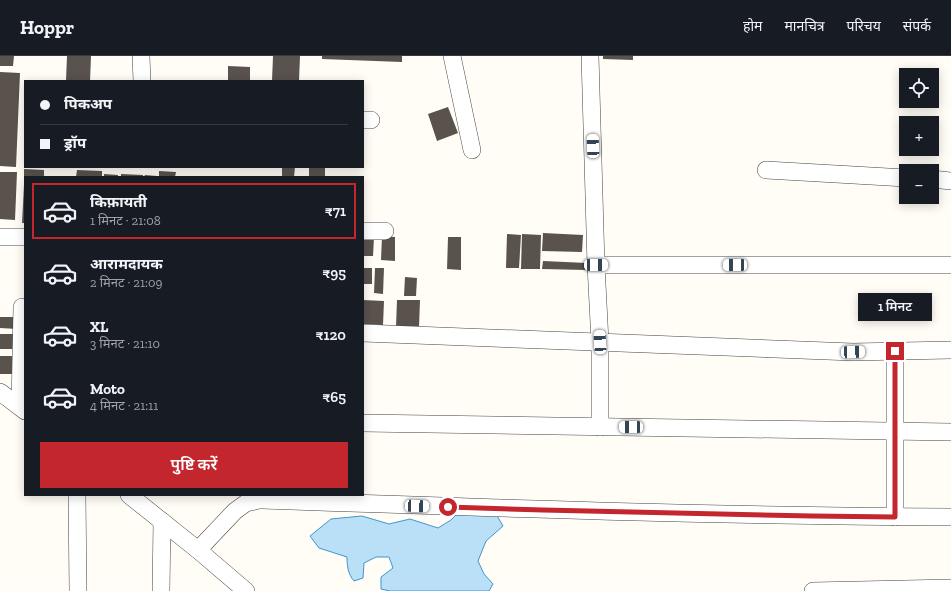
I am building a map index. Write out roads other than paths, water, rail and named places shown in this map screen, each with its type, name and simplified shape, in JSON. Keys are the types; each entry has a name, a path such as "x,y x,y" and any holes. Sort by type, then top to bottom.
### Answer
{"street":[{"path":"141,56 142,80"},
{"path":"452,56 472,150"},
{"path":"590,56 596,265 600,342 600,427"},
{"path":"766,170 899,178"},
{"path":"939,180 951,180"},
{"path":"364,231 386,231"},
{"path":"0,237 24,237"},
{"path":"596,265 951,265"},
{"path":"22,308 22,408"},
{"path":"364,333 853,352 951,350"},
{"path":"895,351 895,517"},
{"path":"1,395 22,408"},
{"path":"364,423 951,432"},
{"path":"77,496 78,591"},
{"path":"130,496 198,550 227,583 246,591"},
{"path":"198,550 235,511 246,502 259,500 543,510 820,516 951,517"},
{"path":"161,591 162,521"},
{"path":"813,591 951,588"}],"water":[{"path":"458,513 496,514 503,526 486,541 478,561 484,574 493,584 489,591 390,591 381,589 381,577 393,568 389,557 376,557 364,563 363,578 354,581 348,570 347,557 319,548 310,536 331,519 362,516 389,524 410,519 438,528 451,520"}]}
